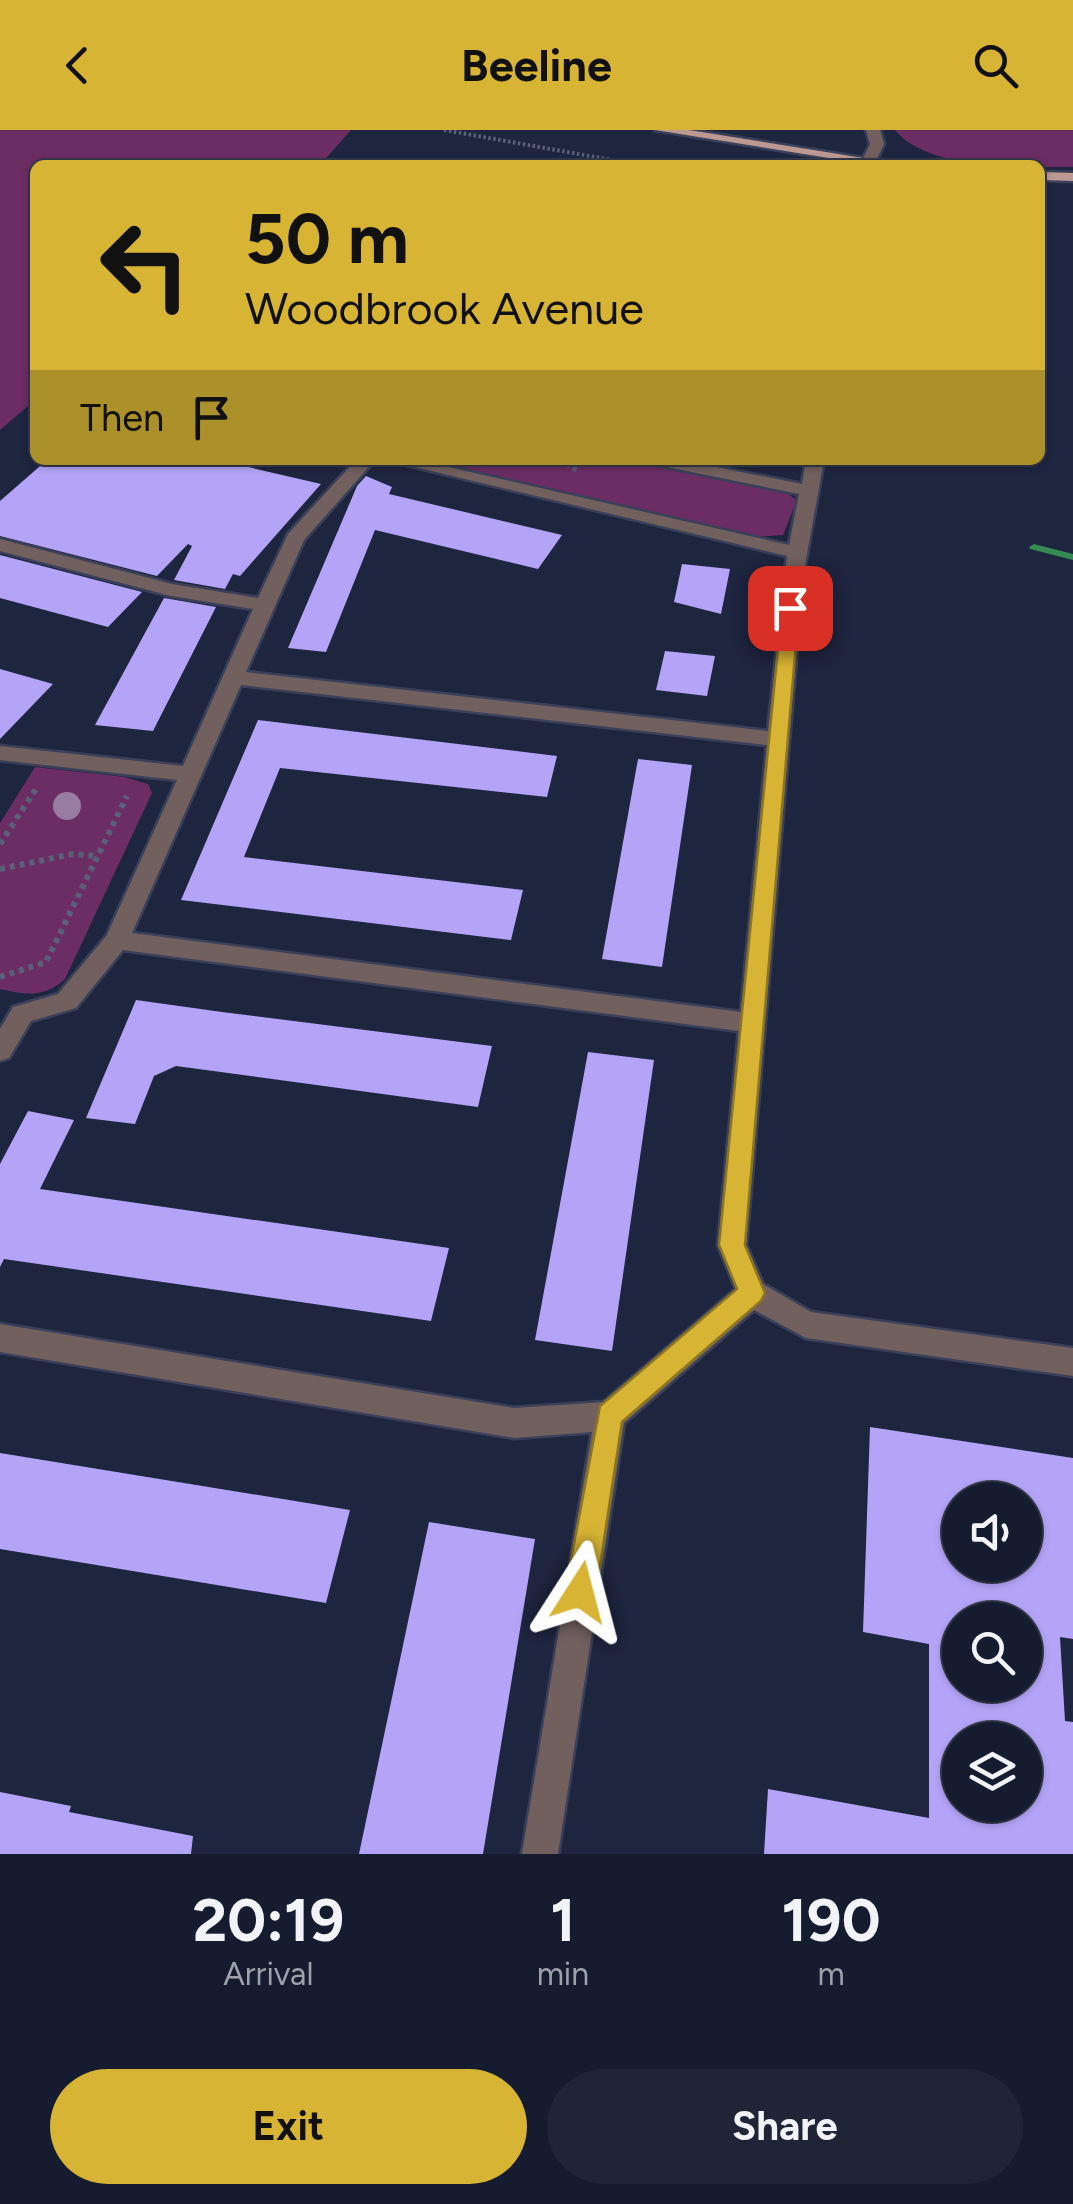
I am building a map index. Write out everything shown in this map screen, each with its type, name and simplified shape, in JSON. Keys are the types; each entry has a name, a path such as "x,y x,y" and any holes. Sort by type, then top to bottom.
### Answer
{"main road":[{"path":"662,130 849,160"},
{"path":"1045,176 1073,177"}],"street":[{"path":"870,160 878,144 874,130"},
{"path":"0,1051 11,1012 67,1001 117,940 295,538 361,465"},
{"path":"418,465 798,553"},
{"path":"680,465 810,490"},
{"path":"814,465 798,553 732,1245 752,1293 806,1325 1073,1362"},
{"path":"0,545 171,590 262,606"},
{"path":"232,677 779,739"},
{"path":"0,753 54,762 191,774"},
{"path":"117,940 752,1024"},
{"path":"0,1338 514,1422 610,1416 752,1293"},
{"path":"540,1854 610,1416"}],"path":[{"path":"444,130 592,160"},
{"path":"0,844 54,762"},
{"path":"0,977 46,962 140,770"},
{"path":"0,869 73,854 98,856"}],"shaded area":[{"path":"0,130 351,130 324,160 30,160 30,404 0,430"},
{"path":"895,130 1073,130 1073,167 1045,167 1045,160 953,160 910,143"},
{"path":"447,465 657,465 785,492 797,500 783,535 757,537"},
{"path":"35,767 125,777 148,784 152,793 65,979 42,992 27,993 0,989 0,823"}],"building":[{"path":"41,465 239,465 321,484 240,576 233,574 225,589 174,580 192,546 188,544 157,576 0,536 0,501"},
{"path":"366,476 392,487 389,494 562,535 538,569 375,530 326,652 288,648 357,486"},
{"path":"0,555 142,592 108,627 0,598"},
{"path":"682,564 730,569 721,614 674,602"},
{"path":"164,598 216,607 153,731 95,725"},
{"path":"665,651 715,656 707,696 656,690"},
{"path":"0,669 53,684 0,739"},
{"path":"258,720 557,756 547,797 280,768 244,857 523,890 511,940 181,900"},
{"path":"638,759 692,765 662,967 602,959"},
{"path":"136,1000 492,1046 478,1107 176,1066 154,1076 135,1124 86,1118"},
{"path":"588,1052 654,1060 612,1351 535,1340"},
{"path":"28,1111 74,1120 40,1189 449,1248 431,1321 4,1259 0,1267 0,1164"},
{"path":"870,1427 1073,1458 1073,1639 1060,1637 1065,1721 1073,1722 1073,1854 764,1854 768,1789 929,1818 929,1644 863,1632"},
{"path":"0,1453 350,1510 326,1603 0,1549"},
{"path":"429,1522 535,1539 483,1854 359,1854"},
{"path":"0,1792 71,1806 69,1812 193,1836 191,1854 0,1854"}],"waterway":[{"path":"1034,547 1073,557"}],"route":[{"path":"580,1592 610,1416 752,1293 732,1245 790,608"}]}
